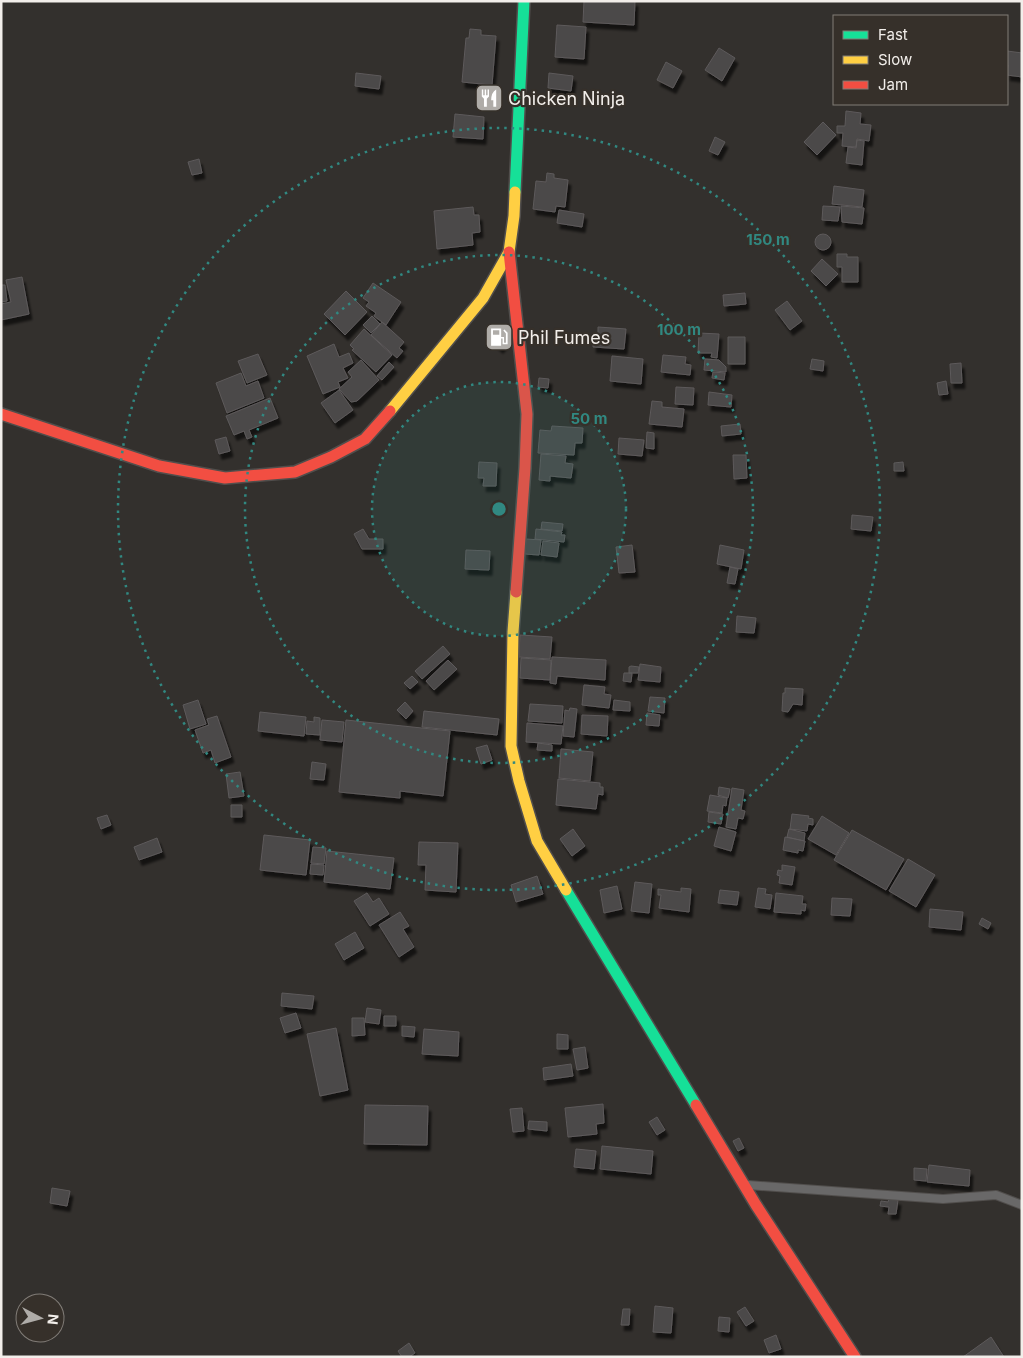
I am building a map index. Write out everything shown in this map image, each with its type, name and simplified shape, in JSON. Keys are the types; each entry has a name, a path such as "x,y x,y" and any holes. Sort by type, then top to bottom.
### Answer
{"street":[{"path":"524,1 514,216 509,252 527,414 513,632 511,746 519,781 537,841 743,1184 855,1357"},
{"path":"1,414 158,466 225,478 295,472 331,457 365,439 402,398 483,298 509,252"}],"lane":[{"path":"743,1184 943,1199 996,1195 1022,1205"}],"building":[{"path":"584,1 635,1 634,25 583,22"},
{"path":"557,25 586,27 584,59 555,57"},
{"path":"470,29 481,30 481,35 496,36 492,85 462,82 466,38 469,38"},
{"path":"719,48 735,58 722,81 705,70"},
{"path":"1008,51 1022,53 1022,77 1008,75"},
{"path":"666,62 682,71 673,88 657,80"},
{"path":"356,73 381,76 379,89 355,86"},
{"path":"549,73 573,76 571,91 548,88"},
{"path":"846,111 861,113 860,124 871,125 869,141 857,139 856,147 842,146 843,133 837,133 837,126 845,126"},
{"path":"455,114 484,117 483,139 453,137"},
{"path":"823,122 836,135 817,155 804,142"},
{"path":"715,137 725,142 718,155 709,151"},
{"path":"857,140 864,141 862,165 846,163 848,147 856,148"},
{"path":"199,159 202,173 192,175 188,162"},
{"path":"547,173 554,174 554,178 568,180 565,207 556,206 555,212 533,209 536,181 546,182"},
{"path":"834,186 864,190 862,207 832,204"},
{"path":"823,206 840,207 838,221 822,220"},
{"path":"841,206 864,208 862,224 842,222"},
{"path":"473,207 474,215 479,215 480,232 472,233 473,245 437,249 434,211"},
{"path":"559,210 584,214 582,227 557,223"},
{"path":"823,234 829,236 831,242 829,248 823,250 817,248 815,242 817,236"},
{"path":"837,254 847,254 847,257 858,257 858,282 842,282 842,267 837,267"},
{"path":"822,259 838,274 826,286 811,271"},
{"path":"22,277 29,314 1,320 1,304 11,302 6,280"},
{"path":"373,283 401,302 386,325 374,316 376,313 366,306 369,302 363,298"},
{"path":"1,285 5,285 7,301 1,302"},
{"path":"346,291 367,312 345,335 324,314"},
{"path":"745,293 746,304 724,306 723,295"},
{"path":"787,301 802,321 790,330 775,310"},
{"path":"372,316 380,324 371,333 363,325"},
{"path":"382,322 404,342 399,348 403,351 397,358 371,335"},
{"name":"Phil Fumes","path":"498,326 510,337 500,348 488,337"},
{"path":"598,327 626,329 624,349 593,347 594,336 598,336"},
{"path":"364,329 392,355 376,372 352,350 354,349 350,345"},
{"path":"699,333 719,334 717,358 711,357 712,353 698,353"},
{"path":"728,337 745,337 745,364 728,364"},
{"path":"334,344 339,357 349,353 353,363 343,368 348,378 338,382 340,387 323,394 307,356"},
{"path":"258,354 267,375 247,383 238,361"},
{"path":"663,355 686,357 685,364 691,365 690,375 661,372"},
{"path":"612,356 643,359 641,384 610,381"},
{"path":"705,359 719,360 726,367 726,372 704,370"},
{"path":"812,359 824,361 823,371 810,369"},
{"path":"361,360 379,380 357,401 351,402 339,389 352,377 348,372"},
{"path":"389,362 394,367 382,380 377,376"},
{"path":"961,363 962,383 951,383 950,364"},
{"path":"713,372 725,373 724,380 712,378"},
{"path":"241,373 246,386 258,381 264,398 227,413 216,383"},
{"path":"539,378 549,379 548,388 538,387"},
{"path":"946,381 948,394 939,395 937,383"},
{"path":"676,387 694,388 693,405 675,404"},
{"path":"339,390 353,410 335,423 321,403"},
{"path":"709,392 732,395 731,407 708,405"},
{"path":"270,398 278,418 249,430 252,437 247,439 244,431 234,435 226,416"},
{"path":"652,401 662,402 662,407 684,409 682,427 649,424"},
{"path":"740,424 741,434 722,436 721,426"},
{"path":"552,426 583,428 582,443 575,443 574,455 538,453 540,430 551,431"},
{"path":"647,432 654,433 654,449 646,448"},
{"path":"226,437 230,451 219,454 215,440"},
{"path":"619,438 644,440 642,456 618,454"},
{"path":"541,454 566,456 565,463 573,464 571,478 550,476 550,481 539,480"},
{"path":"733,455 746,455 747,478 734,479"},
{"path":"479,462 497,463 496,486 483,486 484,478 478,478"},
{"path":"903,462 904,471 894,471 894,463"},
{"path":"852,515 873,517 871,531 851,529"},
{"path":"542,522 563,524 562,531 541,529"},
{"path":"363,529 369,539 383,539 383,549 362,549 354,534"},
{"path":"536,529 562,532 561,535 565,535 564,542 535,539"},
{"path":"526,539 541,540 539,555 525,554"},
{"path":"543,541 559,543 557,557 541,555"},
{"path":"632,545 635,572 619,573 616,547"},
{"path":"720,545 744,550 741,569 717,564"},
{"path":"466,550 490,551 489,570 465,569"},
{"path":"730,567 738,569 735,584 727,583"},
{"path":"737,616 756,618 754,633 736,632"},
{"path":"520,635 552,637 550,659 519,657"},
{"path":"443,646 450,654 422,679 415,671"},
{"path":"552,657 606,660 605,680 557,676 556,684 550,683"},
{"path":"521,658 551,660 550,680 520,678"},
{"path":"448,660 457,669 434,690 426,681"},
{"path":"640,664 661,667 660,682 638,680"},
{"path":"629,667 639,667 638,673 629,673"},
{"path":"624,673 632,673 631,682 623,681"},
{"path":"412,676 418,682 410,689 404,683"},
{"path":"584,685 605,687 604,694 611,695 609,708 582,705"},
{"path":"785,688 803,689 802,705 793,704 788,712 782,711"},
{"path":"650,697 665,698 664,713 648,711"},
{"path":"198,700 206,724 190,729 183,705"},
{"path":"614,700 630,702 630,711 613,710"},
{"path":"405,702 413,711 406,719 397,710"},
{"path":"530,704 563,706 562,723 528,721"},
{"path":"570,708 577,709 574,737 563,736 565,710 569,711"},
{"path":"424,711 499,719 497,735 422,727"},
{"path":"260,712 306,717 304,736 258,731"},
{"path":"647,713 660,715 659,726 646,725"},
{"path":"582,715 608,716 607,736 581,734"},
{"path":"217,716 231,757 215,763 211,750 203,753 195,730 209,725 207,719"},
{"path":"314,717 320,718 320,735 306,734 307,721 314,722"},
{"path":"322,720 344,722 342,742 320,740"},
{"path":"346,720 450,731 443,796 400,791 400,798 339,792"},
{"path":"527,723 563,726 561,744 526,742"},
{"path":"538,743 552,745 552,751 537,750"},
{"path":"487,745 492,760 481,764 476,748"},
{"path":"561,749 593,752 590,781 559,778"},
{"path":"312,762 326,764 324,780 310,779"},
{"path":"240,772 244,796 229,798 226,774"},
{"path":"558,779 600,783 600,787 603,787 603,795 598,794 596,809 556,805"},
{"path":"719,787 730,789 728,798 718,795"},
{"path":"732,788 744,790 741,810 745,811 743,819 738,818 736,829 726,827"},
{"path":"710,795 727,798 726,806 723,805 722,813 707,811"},
{"path":"231,805 242,805 242,817 231,817"},
{"path":"709,812 723,814 721,824 708,822"},
{"path":"792,814 809,816 808,818 813,819 813,825 808,824 807,831 790,829"},
{"path":"107,815 111,825 101,829 97,818"},
{"path":"822,816 849,833 836,855 808,839"},
{"path":"719,827 736,832 731,851 714,846"},
{"path":"573,829 585,846 572,856 560,839"},
{"path":"789,829 805,833 804,841 787,837"},
{"path":"852,830 904,859 886,890 834,860"},
{"path":"264,835 310,840 306,875 260,870"},
{"path":"785,837 805,841 803,851 798,850 798,853 783,850"},
{"path":"157,838 162,852 139,860 134,847"},
{"path":"419,842 458,843 456,892 425,890 426,865 418,865"},
{"path":"313,847 326,848 324,864 311,863"},
{"path":"327,851 394,858 390,889 324,882"},
{"path":"908,859 935,875 916,907 889,891"},
{"path":"311,864 324,865 323,875 310,874"},
{"path":"782,865 795,867 792,885 779,883 780,876 777,875 778,870 782,871"},
{"path":"537,876 543,894 516,902 511,885"},
{"path":"635,882 652,884 649,913 631,911"},
{"path":"617,886 622,909 604,913 600,890"},
{"path":"681,888 691,889 689,912 659,908 661,895 658,895 658,889 681,892"},
{"path":"758,888 766,889 765,894 772,895 770,909 755,907"},
{"path":"720,890 739,892 737,905 718,903"},
{"path":"367,893 373,902 379,898 389,914 370,926 354,901"},
{"path":"776,893 803,896 802,904 806,904 805,911 801,910 801,914 774,912"},
{"path":"832,898 852,899 850,916 831,915"},
{"path":"930,909 963,912 961,930 929,927"},
{"path":"400,912 409,926 403,929 414,947 399,957 379,925"},
{"path":"982,918 991,923 988,929 979,924"},
{"path":"355,932 364,948 344,960 335,944"},
{"path":"282,993 314,996 312,1009 281,1006"},
{"path":"367,1008 381,1010 379,1024 365,1022"},
{"path":"296,1013 301,1028 285,1033 280,1018"},
{"path":"384,1016 396,1016 396,1026 384,1026"},
{"path":"352,1018 364,1018 365,1035 352,1036"},
{"path":"402,1026 415,1027 414,1037 402,1036"},
{"path":"336,1028 348,1090 320,1096 307,1034"},
{"path":"424,1029 459,1032 458,1056 422,1054"},
{"path":"557,1034 568,1035 568,1049 557,1049"},
{"path":"585,1047 588,1068 577,1070 573,1049"},
{"path":"571,1064 573,1076 544,1080 543,1068"},
{"path":"603,1104 604,1123 596,1124 597,1134 568,1137 565,1108"},
{"path":"365,1105 428,1106 427,1145 364,1144"},
{"path":"522,1108 524,1131 513,1132 510,1109"},
{"path":"657,1117 665,1130 657,1135 649,1122"},
{"path":"529,1121 547,1122 547,1131 528,1129"},
{"path":"739,1138 744,1148 738,1151 733,1141"},
{"path":"602,1146 653,1151 651,1174 600,1169"},
{"path":"576,1149 596,1151 594,1169 574,1167"},
{"path":"929,1165 970,1170 969,1186 927,1182"},
{"path":"914,1168 927,1169 926,1181 914,1180"},
{"path":"52,1188 70,1191 67,1206 50,1203"},
{"path":"889,1199 898,1200 896,1214 888,1214 889,1207 880,1206 881,1201 888,1202"},
{"path":"655,1306 673,1308 671,1333 653,1332"},
{"path":"745,1307 754,1321 746,1326 737,1312"},
{"path":"623,1309 630,1309 629,1325 621,1325"},
{"path":"719,1317 730,1318 729,1332 718,1331"},
{"path":"776,1335 781,1349 769,1353 764,1340"},
{"path":"991,1337 1004,1357 963,1357"},
{"path":"409,1343 415,1353 409,1357 402,1357 398,1351"}],"traffic: fast":[{"path":"515,192 524,1"},
{"path":"566,890 696,1105"}],"traffic: slow":[{"path":"390,411 483,298 509,252 515,192"},
{"path":"516,592 513,632 511,746 519,781 537,841 566,890"}],"traffic: jam":[{"path":"509,252 527,414 516,592"},
{"path":"1,414 159,466 225,478 295,472 331,457 365,439 390,411"},
{"path":"696,1105 756,1205 855,1357"}],"place":[{"name":"Chicken Ninja","path":"489,98"},
{"name":"Phil Fumes","path":"499,337"}]}
